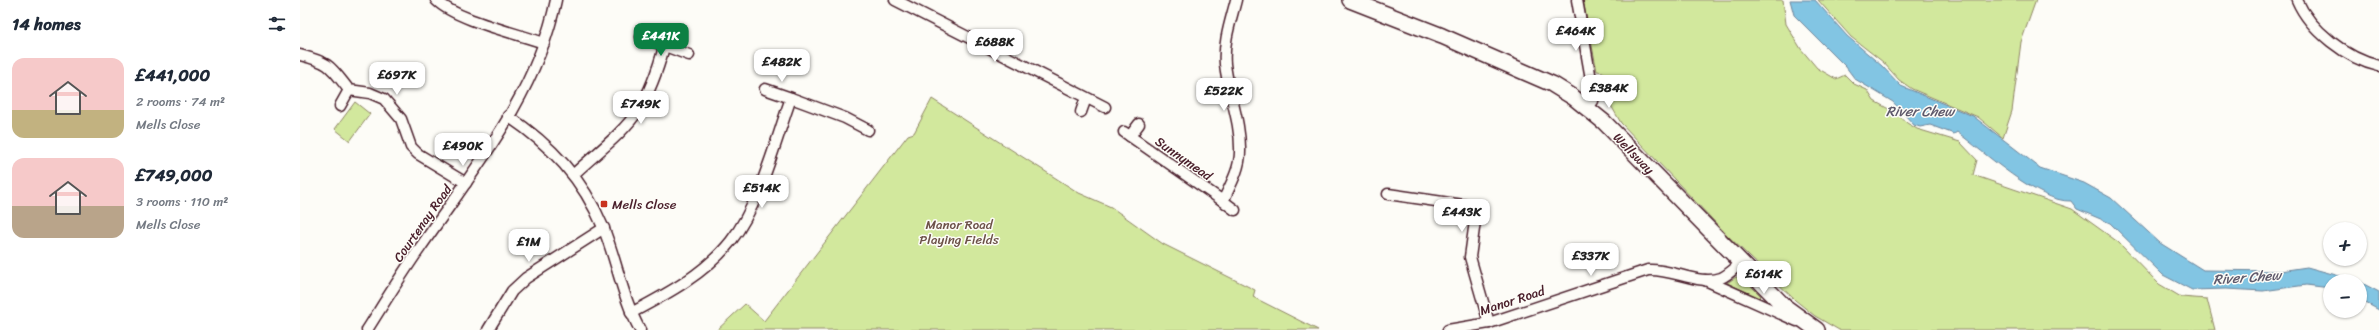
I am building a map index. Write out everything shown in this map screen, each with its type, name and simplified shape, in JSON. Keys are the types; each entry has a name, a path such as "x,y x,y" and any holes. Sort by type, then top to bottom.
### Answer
{"main road":[{"name":"Wellsway","path":"1350,0 1442,36 1552,84 1587,108 1604,122 1784,306 1816,330"}],"street":[{"path":"436,0 449,10 464,16 544,43"},
{"name":"Courtenay Road","path":"367,330 420,249 466,183 508,116 534,69 544,43 556,0"},
{"path":"895,0 1086,98 1105,106"},
{"name":"Sunnymead","path":"1224,201 1237,170 1240,153 1239,128 1225,63 1226,44 1236,0"},
{"path":"1577,0 1594,96 1593,101 1587,108"},
{"path":"2297,0 2310,22 2330,40 2351,54 2379,66"},
{"path":"641,37 664,47 689,55"},
{"path":"574,174 624,127 639,110 654,79 664,47"},
{"path":"300,55 323,61 333,69 349,90 370,93 384,99 395,109 401,118 411,147 418,154 466,183"},
{"path":"765,89 845,118 868,130"},
{"path":"340,106 349,90"},
{"path":"631,313 675,290 707,265 733,239 751,208 791,98"},
{"path":"1081,112 1086,98"},
{"path":"508,116 535,134 558,155 574,174 591,202 604,228 631,313 640,330"},
{"name":"Sunnymead","path":"1139,124 1127,134 1235,210"},
{"path":"1388,194 1477,207 1470,257 1488,323"},
{"path":"488,330 512,291 526,278 604,228"},
{"name":"Manor Road","path":"1448,330 1488,323 1648,270 1660,269 1705,280 1722,278 1741,263"},
{"path":"1705,280 1816,330"}],"green space":[{"path":"1583,0 1783,0 1786,24 1801,49 1817,68 1836,79 1845,75 1854,84 1867,90 1874,101 1896,113 1907,123 1917,129 1960,142 1977,160 1973,175 2072,209 2118,242 2159,284 2181,297 2207,299 2215,330 1839,330 1815,316 1795,300 1728,236 1621,123 1605,95 1610,93 1603,72 1597,71"},
{"path":"1818,0 2036,0 2021,42 2012,111 2003,138 1978,117 1912,89 1899,80 1883,62 1851,37"},
{"name":"Manor Road Playing Fields","path":"932,99 1079,193 1111,207 1163,244 1255,290 1253,297 1318,330 717,330 745,304 764,321 908,135 914,133"},
{"path":"355,102 370,114 350,141 335,129"},
{"path":"1736,277 1744,279 1761,296 1759,298 1727,283"}],"water":[{"name":"River Chew","path":"1790,0 1815,0 1847,36 1882,66 1901,86 1973,116 2040,168 2084,183 2111,198 2160,243 2203,270 2280,271 2307,267 2332,274 2323,274 2323,287 2306,285 2263,291 2226,289 2192,290 2163,275 2110,223 2077,209 2071,201 2058,199 2043,194 1996,163 1957,132 1954,134 1930,125 1920,127 1914,125 1893,102 1855,79 1846,67 1794,15"},
{"path":"2367,286 2379,292 2379,310 2367,304"}],"place":[{"name":"Mells Close","path":"604,204"}]}
